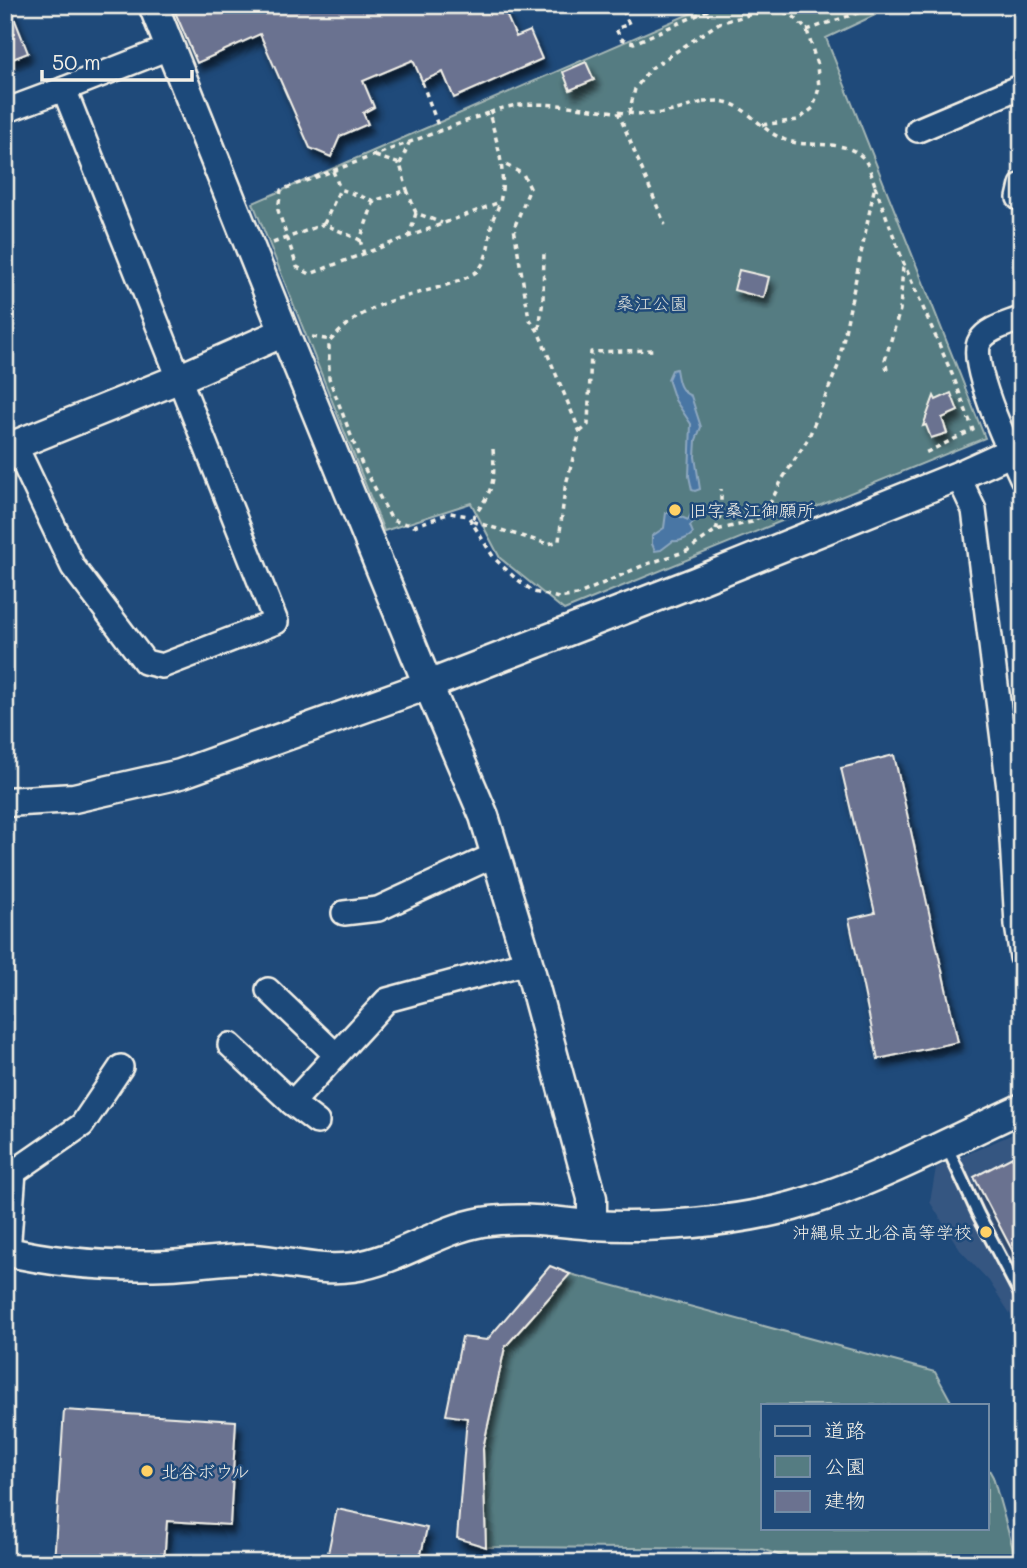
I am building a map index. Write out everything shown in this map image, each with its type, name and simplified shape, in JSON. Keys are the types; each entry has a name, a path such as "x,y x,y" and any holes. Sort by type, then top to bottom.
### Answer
{"street":[{"path":"153,5 297,335 428,685 472,786 497,854 592,1198 592,1225"},
{"path":"5,111 171,47"},
{"path":"918,131 1022,86"},
{"path":"64,89 178,379 276,622 162,666 145,662 72,567 10,447 178,379 297,335"},
{"path":"1022,185 1019,198 1022,197"},
{"path":"1022,318 988,332 976,351 986,389 1016,449 1022,478"},
{"path":"5,802 74,798 180,774 428,685 682,587 958,476 1016,449"},
{"path":"958,476 974,510 1009,788 1017,925 1022,957"},
{"path":"344,913 378,909 497,854"},
{"path":"292,1103 387,1000 528,962"},
{"path":"268,990 336,1055"},
{"path":"230,1045 292,1103 317,1122"},
{"path":"121,1067 82,1125 9,1168 7,1251 71,1264 171,1265 251,1259 319,1269 352,1267 378,1261 456,1229 481,1223 534,1218 592,1225 695,1223 776,1210 833,1193 1022,1108"}],"lane":[{"path":"945,1143 1022,1298"}],"path":[{"path":"624,10 629,24 616,29 621,39 635,43 720,5"},
{"path":"762,125 798,120 813,108 820,88 817,65 807,30 791,14 788,5"},
{"path":"807,30 881,5"},
{"path":"629,113 635,89 650,69 719,23 767,10 791,14"},
{"path":"422,82 440,131"},
{"path":"500,202 310,274 297,267 278,210 281,190 504,106 537,105 653,114 703,102 725,102 746,112 781,139 799,145 831,145 854,150 866,159 904,264 955,381 973,430 925,453"},
{"path":"618,112 665,225"},
{"path":"489,113 502,163 500,202 492,220 489,243 479,269 459,282 385,303 349,321 329,342 329,378 361,463 392,520 414,526 450,513 468,516 494,558 514,577 534,592 559,598 577,595 644,565 687,551 716,530 752,522 766,511 808,439 838,366 875,185"},
{"path":"409,142 400,164 416,213 409,237"},
{"path":"374,155 400,164"},
{"path":"502,163 523,174 530,188 514,228 529,318 538,331 580,432"},
{"path":"324,224 340,189 333,170"},
{"path":"340,189 374,201 407,190"},
{"path":"364,254 360,240 374,201"},
{"path":"416,213 443,223"},
{"path":"264,246 324,224 360,240"},
{"path":"538,331 543,300 544,252"},
{"path":"887,370 885,360 900,310 904,264"},
{"path":"297,335 332,340"},
{"path":"471,521 548,544 559,541 565,488 580,432 588,425 591,352 653,351"},
{"path":"471,521 492,491 493,449"},
{"path":"716,530 721,512 721,489"}],"shaded area":[{"path":"676,369 678,381 691,396 701,427 696,440 695,457 700,489 695,491 692,490 689,476 691,424 675,400 668,379 672,370"},
{"path":"695,506 699,506 699,509 690,526 693,533 655,551 652,536 664,528 666,513 688,520"},
{"name":"沖縄県立北谷高等学校","path":"1022,1130 1022,1332 989,1281 960,1250 930,1202 936,1168"}],"green space":[{"name":"桑江公園","path":"710,5 877,5 875,15 826,38 985,438 564,610 500,558 471,503 384,531 253,203"},
{"path":"570,1274 935,1372 952,1404 761,1404 761,1530 988,1530 988,1468 993,1477 1017,1563 800,1563 762,1549 486,1547 483,1448 505,1347"}],"building":[{"path":"5,5 9,5 28,53 5,62"},
{"path":"172,5 502,5 516,37 530,31 542,59 454,98 443,72 422,81 413,60 363,81 374,107 363,113 368,124 340,136 331,157 310,148 260,34 197,63"},
{"path":"586,62 594,80 570,90 563,72"},
{"path":"739,270 769,277 764,298 734,290"},
{"path":"951,393 958,411 942,418 947,433 931,438 926,425 923,426 934,396 936,400"},
{"path":"894,755 958,1042 878,1059 849,919 875,913 841,768"},
{"path":"1022,1152 1022,1269 974,1177"},
{"path":"550,1266 570,1274 505,1347 483,1448 486,1547 457,1538 467,1418 446,1415 462,1337 487,1340"},
{"name":"北谷ボウル","path":"64,1410 236,1421 230,1525 167,1521 164,1563 54,1563"},
{"path":"337,1509 427,1528 419,1563 326,1563"}],"place":[{"name":"旧字桑江御願所","path":"675,510"},
{"name":"沖縄県立北谷高等学校","path":"986,1232"},
{"name":"北谷ボウル","path":"147,1471"}]}
